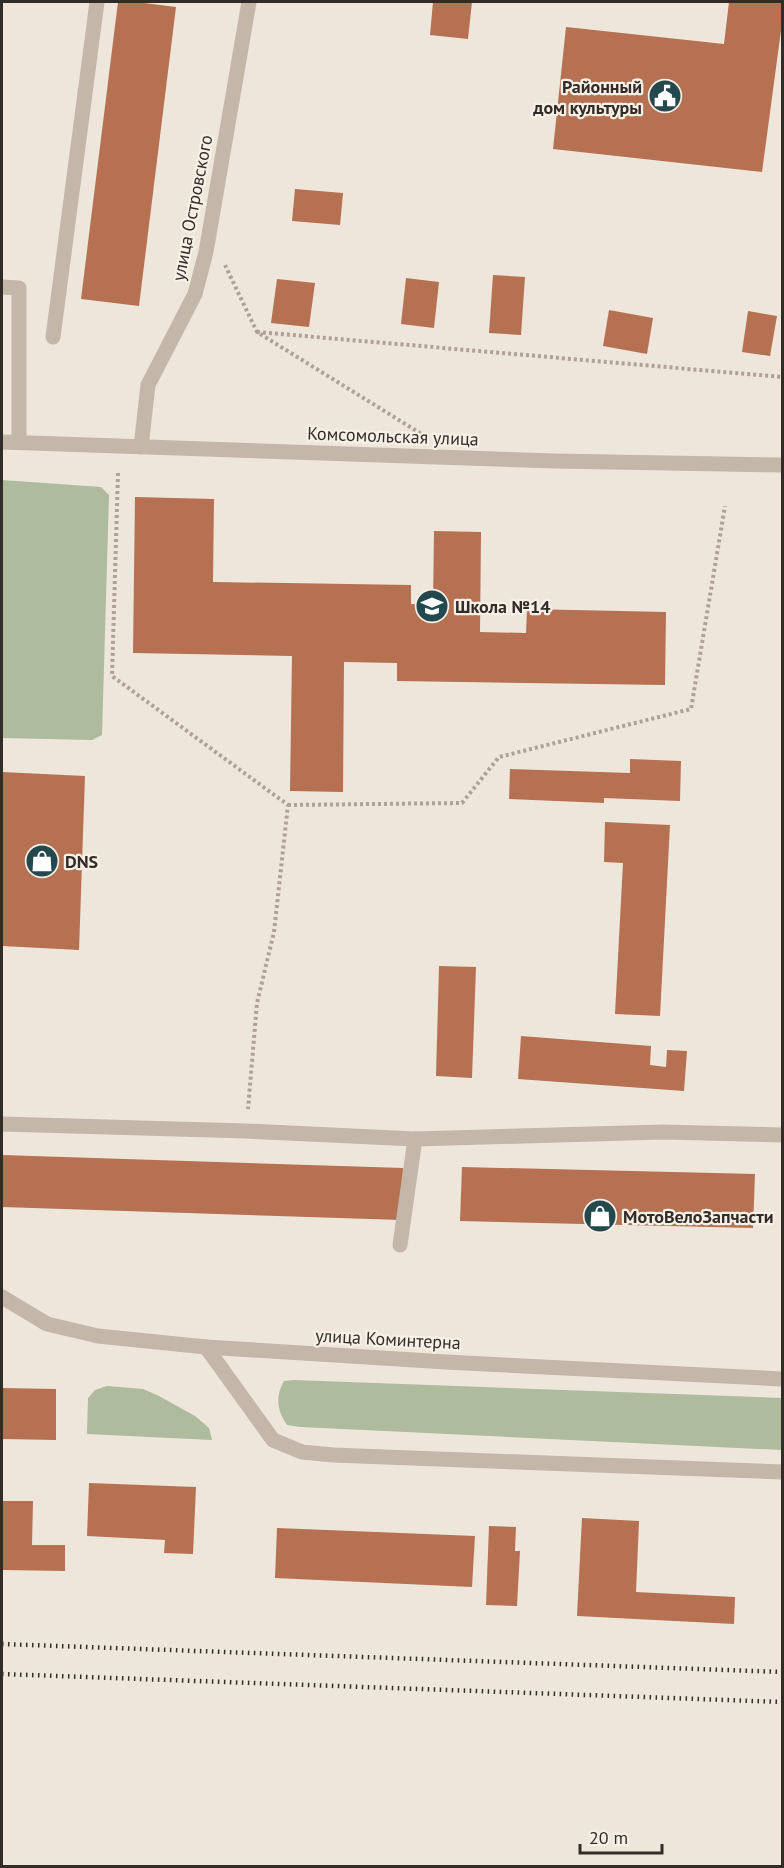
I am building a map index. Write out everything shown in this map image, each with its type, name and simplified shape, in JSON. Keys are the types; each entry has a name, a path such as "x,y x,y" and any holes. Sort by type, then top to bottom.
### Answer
{"street":[{"path":"53,337 97,2"},
{"name":"улица Островского","path":"141,447 148,385 195,294 207,252 249,2"},
{"path":"2,287 19,288 19,442"},
{"name":"Комсомольская улица","path":"2,442 543,460 783,465"},
{"path":"2,1124 246,1131 415,1139 663,1132 783,1135"},
{"path":"400,1245 415,1139"},
{"name":"улица Коминтерна","path":"2,1297 47,1324 98,1336 206,1347 783,1379"},
{"path":"206,1347 273,1440 302,1452 783,1472"}],"path":[{"path":"210,232 257,332 429,439"},
{"path":"257,332 783,377"},
{"path":"118,473 112,676 288,805 462,803 499,757 691,709 725,506"},
{"path":"246,1131 257,1004 274,932 288,805"}],"green space":[{"path":"2,480 101,487 109,495 102,735 92,740 2,738"},
{"path":"284,1381 782,1398 782,1450 287,1425 279,1409 278,1398"},
{"path":"107,1386 143,1389 159,1396 195,1416 209,1428 212,1440 87,1434 88,1398 95,1390"}],"building":[{"path":"118,2 176,7 139,306 81,299"},
{"path":"433,2 472,2 468,39 430,35"},
{"name":"Районный дом культуры","path":"729,2 782,2 782,23 762,172 553,149 566,27 724,44"},
{"path":"295,189 343,193 340,225 292,221"},
{"path":"493,275 525,277 521,335 489,333"},
{"path":"406,278 439,282 434,328 401,324"},
{"path":"277,279 315,283 309,327 271,323"},
{"path":"609,310 653,318 647,354 603,346"},
{"path":"748,311 777,316 770,356 742,352"},
{"path":"135,497 214,499 213,582 411,585 411,604 433,605 434,531 481,532 480,632 526,633 527,609 666,612 665,685 397,681 397,663 344,662 343,792 290,791 292,656 133,653"},
{"path":"630,759 681,761 680,801 604,798 604,803 509,799 510,769 630,773"},
{"name":"DNS","path":"2,772 85,776 79,950 2,946"},
{"path":"605,822 670,825 660,1016 615,1014 623,863 604,862"},
{"path":"439,966 476,967 472,1078 436,1076"},
{"path":"521,1036 651,1046 650,1065 666,1067 667,1050 687,1051 684,1091 518,1079"},
{"path":"2,1155 403,1168 401,1220 2,1207"},
{"path":"462,1167 755,1174 753,1228 460,1221"},
{"path":"2,1388 56,1389 56,1440 2,1439"},
{"path":"89,1483 196,1487 193,1554 164,1553 165,1540 87,1536"},
{"path":"2,1501 33,1501 32,1545 65,1545 65,1571 2,1570"},
{"path":"582,1518 639,1521 636,1592 735,1597 734,1624 577,1616"},
{"path":"489,1526 516,1527 515,1551 520,1551 517,1606 486,1605"},
{"path":"277,1528 475,1536 472,1587 275,1578"}],"railway":[{"path":"2,1644 782,1672"},
{"path":"2,1674 782,1702"}],"place":[{"name":"Районный дом культуры","path":"665,96"},
{"name":"Школа №14","path":"432,606"},
{"name":"DNS","path":"42,861"},
{"name":"МотоВелоЗапчасти","path":"600,1216"}]}
